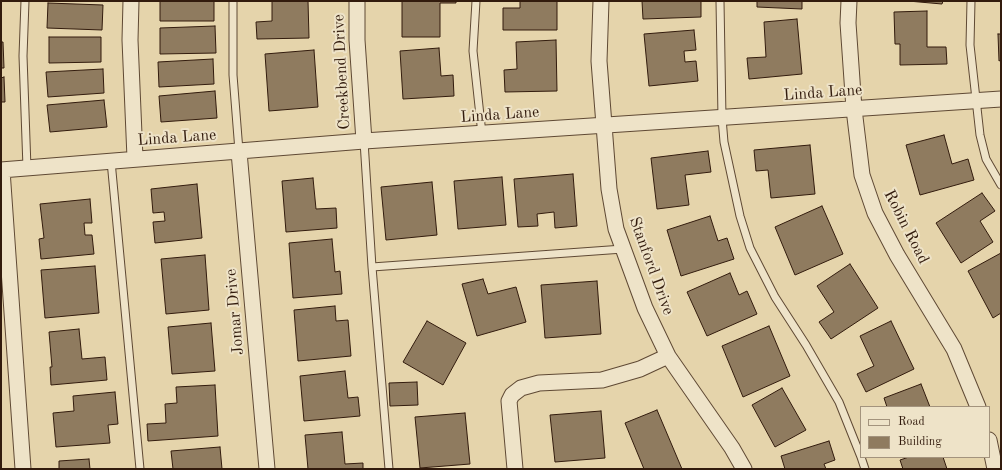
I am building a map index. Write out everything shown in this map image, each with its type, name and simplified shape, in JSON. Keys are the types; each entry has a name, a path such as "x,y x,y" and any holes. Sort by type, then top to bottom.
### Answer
{"street":[{"path":"131,1 130,40 135,158"},
{"name":"Creekbend Drive","path":"357,1 357,40 364,141"},
{"name":"Stanford Drive","path":"601,1 599,61 609,189 616,229 645,308 668,356 732,448 744,469"},
{"name":"Robin Road","path":"849,1 848,23 854,109 862,175 874,213 954,348 978,406"},
{"name":"Linda Lane","path":"1,170 135,158 239,152 364,141 1001,99"},
{"name":"Jomar Drive","path":"239,152 267,469"},
{"path":"1,170 22,469"},
{"path":"515,469 509,401 512,395 521,388 539,383 602,380 640,369 668,356"},
{"path":"990,445 995,469"}],"lane":[{"path":"25,1 23,56 27,168"},
{"path":"233,1 233,75 239,152"},
{"path":"476,1 474,51 482,134"},
{"path":"720,1 722,118 724,142 740,216 750,248 774,297 806,345 839,402 860,454"},
{"path":"971,1 970,45 980,134 986,159 1001,185"},
{"path":"364,141 372,267 389,469"},
{"path":"111,160 140,469"},
{"path":"372,267 623,249"},
{"path":"861,458 865,469"}],"building":[{"path":"160,1 214,1 214,21 160,21"},
{"path":"272,1 308,1 309,38 257,39 256,22 272,21"},
{"path":"402,1 456,1 456,3 440,3 440,37 402,37"},
{"path":"520,1 557,1 557,30 503,30 503,8 520,8"},
{"path":"642,1 701,1 701,17 643,19"},
{"path":"757,1 802,1 802,9 757,7"},
{"path":"908,1 943,1 942,4"},
{"path":"48,3 103,5 102,30 47,28"},
{"path":"927,11 927,47 946,47 947,64 900,65 900,44 895,44 894,12"},
{"path":"797,19 802,74 749,79 747,58 766,57 764,22"},
{"path":"215,26 216,53 160,54 160,28"},
{"path":"694,30 696,50 684,51 685,62 696,61 698,81 649,86 644,34"},
{"path":"998,34 1001,34 1001,60 999,61"},
{"path":"49,37 101,37 101,62 49,63"},
{"path":"556,40 557,91 505,92 504,70 517,69 516,42"},
{"path":"1,42 3,42 4,68 1,68"},
{"path":"439,48 441,76 453,75 454,96 403,99 400,51"},
{"path":"314,50 318,107 269,111 265,54"},
{"path":"213,59 214,84 159,87 158,62"},
{"path":"103,69 104,93 48,97 46,72"},
{"path":"4,77 5,102 1,102 1,78"},
{"path":"215,91 217,118 161,122 159,96"},
{"path":"104,100 107,127 50,132 47,105"},
{"path":"944,135 952,164 968,159 974,180 920,195 906,145"},
{"path":"810,145 815,194 771,198 768,170 756,171 754,150"},
{"path":"708,151 711,172 685,175 689,205 657,209 651,158"},
{"path":"573,174 577,226 555,228 554,212 537,214 538,226 518,227 514,179"},
{"path":"502,177 506,225 458,229 454,181"},
{"path":"313,178 316,209 336,208 337,228 286,232 282,181"},
{"path":"432,182 437,235 386,240 381,187"},
{"path":"197,184 202,238 155,243 153,222 165,221 164,212 153,213 151,189"},
{"path":"982,193 995,211 980,221 993,242 961,263 936,223"},
{"path":"90,199 92,223 84,223 85,235 92,235 94,254 41,259 39,239 44,238 40,204"},
{"path":"822,206 843,254 795,275 775,227"},
{"path":"710,216 718,241 727,238 734,259 681,276 667,230"},
{"path":"332,239 335,272 340,271 342,294 293,298 289,243"},
{"path":"1001,253 1001,313 993,318 968,271"},
{"path":"205,255 209,310 166,314 161,259"},
{"path":"850,264 878,308 831,339 819,322 834,312 817,286"},
{"path":"95,266 99,313 45,318 41,270"},
{"path":"730,273 739,295 747,291 757,314 707,336 687,292"},
{"path":"483,279 488,294 516,287 526,322 477,336 462,284"},
{"path":"597,281 601,334 545,338 541,285"},
{"path":"335,306 336,321 348,320 351,356 298,361 294,310"},
{"path":"427,321 466,343 443,385 403,362"},
{"path":"891,321 914,369 866,392 857,374 874,366 860,336"},
{"path":"211,323 215,371 172,374 168,327"},
{"path":"769,326 790,376 743,397 722,346"},
{"path":"79,329 82,359 105,357 107,380 51,385 50,367 52,367 49,332"},
{"path":"345,371 348,398 358,397 360,416 304,421 300,376"},
{"path":"417,382 418,405 390,406 389,383"},
{"path":"921,384 930,406 887,406 884,398"},
{"path":"215,385 218,436 148,441 147,424 166,423 165,404 177,403 176,387"},
{"path":"782,388 806,430 775,447 752,405"},
{"path":"115,392 118,424 108,425 110,443 56,447 53,413 74,411 73,396"},
{"path":"657,410 682,469 644,469 625,423"},
{"path":"601,411 605,458 555,462 550,415"},
{"path":"465,413 470,464 420,468 415,417"},
{"path":"342,432 345,464 363,463 363,469 308,469 305,435"},
{"path":"829,441 835,460 824,464 826,469 785,469 781,456"},
{"path":"220,447 222,469 173,469 171,451"},
{"path":"906,458 943,458 947,469 903,469 900,460"},
{"path":"89,459 90,469 59,469 59,461"}]}
